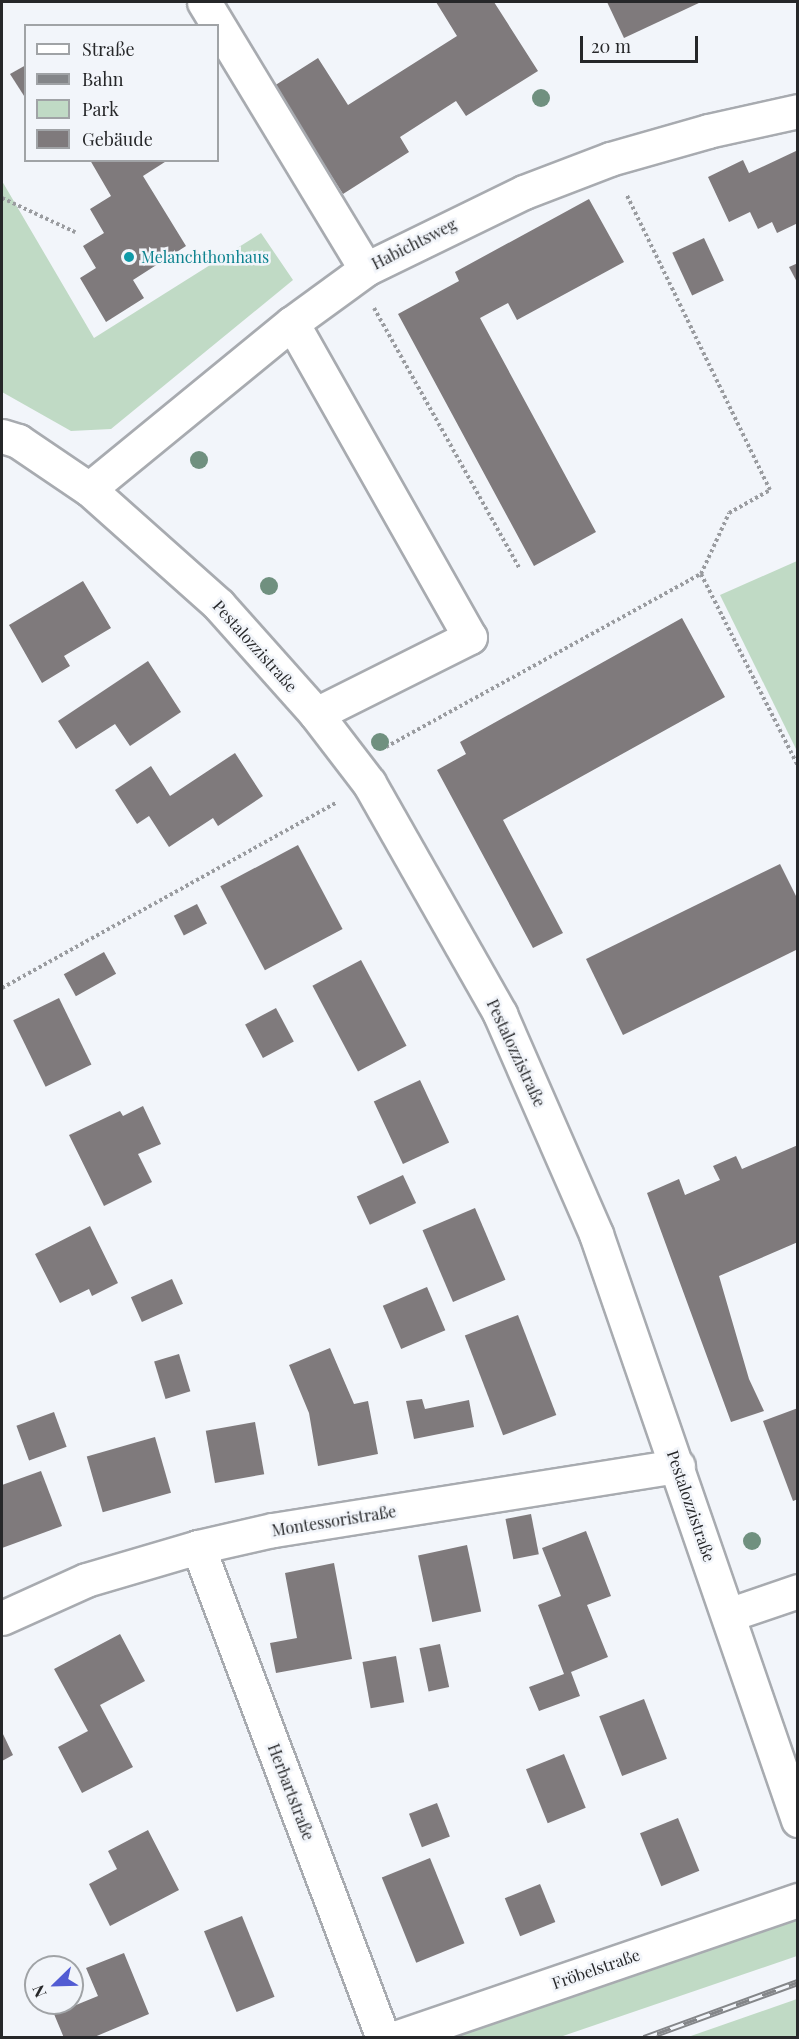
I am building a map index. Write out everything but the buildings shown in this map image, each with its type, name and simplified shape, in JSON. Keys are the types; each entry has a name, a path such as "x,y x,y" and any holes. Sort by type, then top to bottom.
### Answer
{"street":[{"path":"204,2 217,24"},
{"path":"219,28 361,272"},
{"name":"Habichtsweg","path":"89,489 292,323 361,272 514,197 610,159 708,131 798,111"},
{"path":"292,323 470,637 316,714"},
{"name":"Pestalozzistraße","path":"2,436 18,441 89,489 219,605 316,714 362,774 500,1014 596,1234 678,1466 798,1820"},
{"name":"Montessoristraße","path":"2,1618 86,1580 198,1547 273,1530 678,1466"},
{"name":"Herbartstraße","path":"198,1547 383,2037"},
{"path":"728,1615 798,1591"},
{"name":"Fröbelstraße","path":"395,2037 798,1900"}],"path":[{"path":"2,988 701,574 729,513 770,490 610,159"},
{"path":"2,198 75,232"},
{"path":"361,272 520,569"},
{"path":"701,574 798,766"}],"green space":[{"path":"2,181 94,338 261,233 293,280 111,429 71,431 2,392"},
{"path":"797,561 797,751 720,595"},
{"path":"797,1906 797,1956 560,2037 424,2038"},
{"path":"797,1999 797,2037 688,2037"}],"railway":[{"path":"644,2038 798,1982"}],"place":[{"name":"Melanchthonhaus","path":"129,257"}]}
